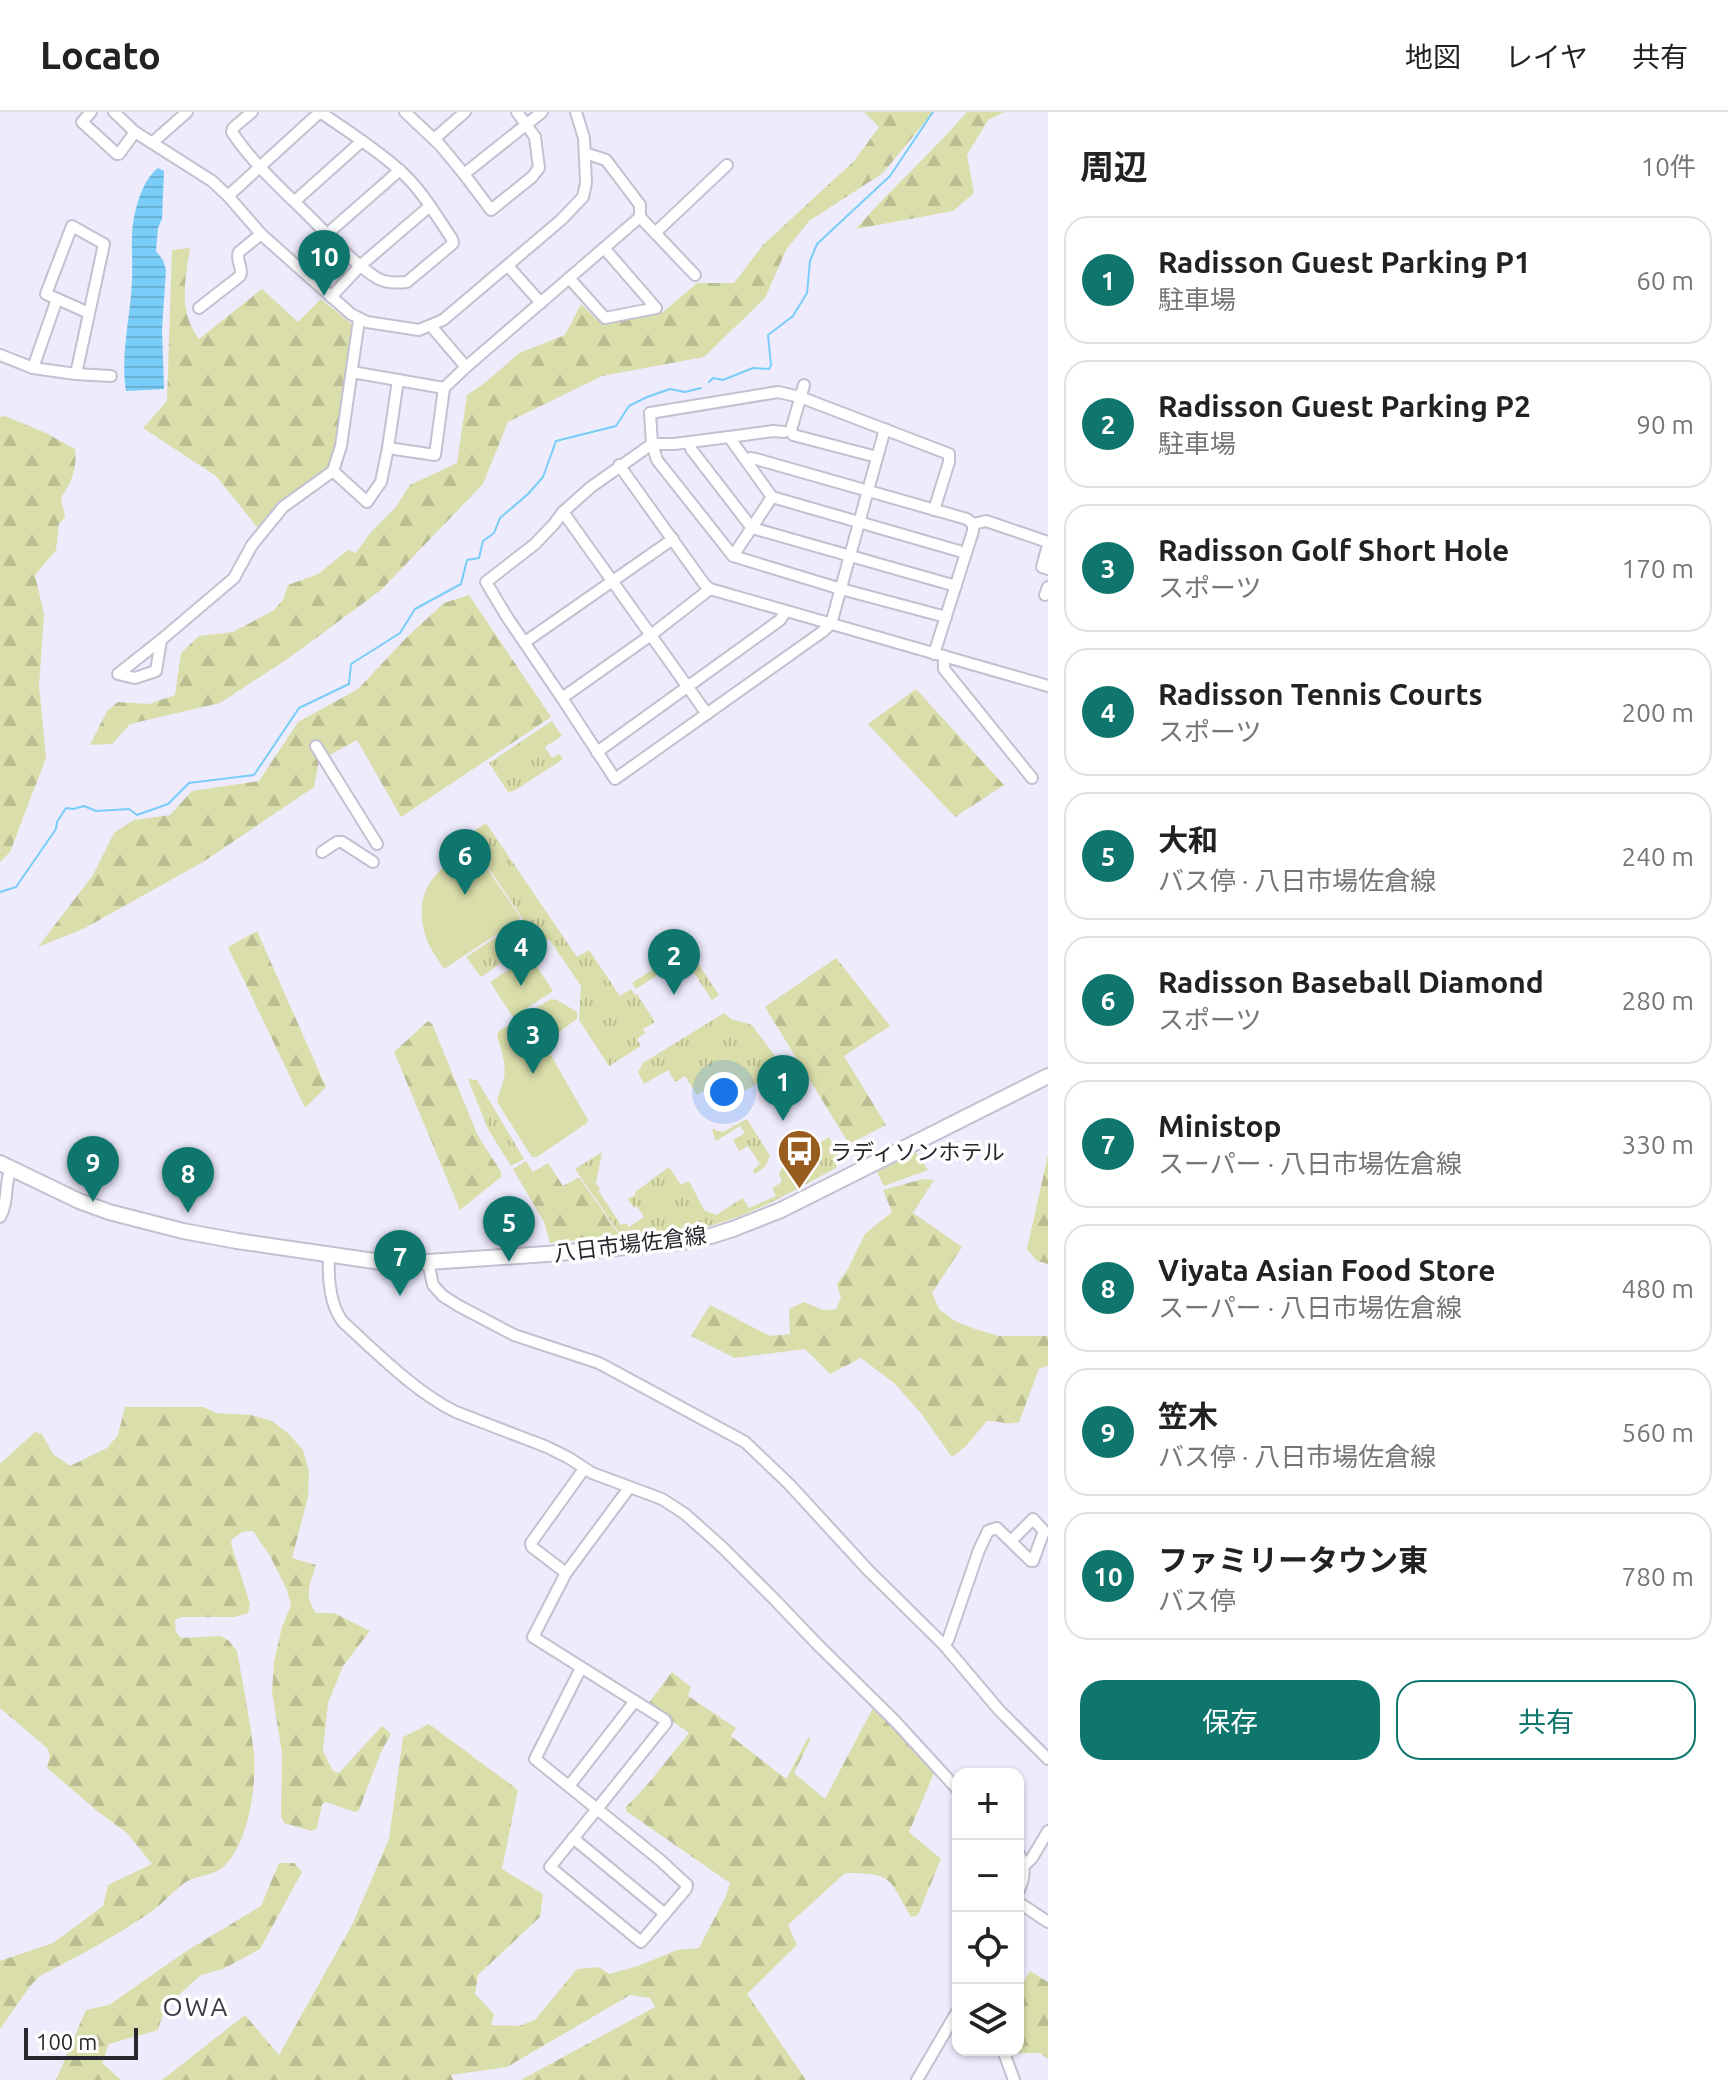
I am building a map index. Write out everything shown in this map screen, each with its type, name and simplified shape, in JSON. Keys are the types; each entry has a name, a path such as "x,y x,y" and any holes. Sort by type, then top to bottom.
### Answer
{"main road":[{"name":"八日市場佐倉線","path":"6,1166 79,1201 128,1218 183,1231 329,1256 381,1262 428,1262 636,1246 711,1236 781,1210 1048,1076"}],"street":[{"path":"91,112 82,122 117,154 135,132"},
{"path":"114,112 135,132 199,171 228,196 261,234 359,320 419,330 443,320 561,220 583,197 586,183 584,138 576,112"},
{"path":"152,143 187,112"},
{"path":"228,196 261,166 320,112 400,170 430,206 453,243 407,282 379,280 327,234 261,166 232,132 252,112"},
{"path":"405,112 434,139 491,210 539,168 537,142 517,112"},
{"path":"434,139 465,112"},
{"path":"464,174 542,112"},
{"path":"295,201 362,141"},
{"path":"585,153 606,160 640,205 640,217 695,275"},
{"path":"655,233 727,165"},
{"path":"327,234 400,170"},
{"path":"331,297 361,265 430,206"},
{"path":"388,448 435,455 444,388 640,217"},
{"path":"76,374 104,244 72,226 46,294 89,313"},
{"path":"199,308 240,276 239,252 261,234"},
{"path":"569,278 605,318 656,308 604,248"},
{"path":"508,266 541,303"},
{"path":"33,368 57,299"},
{"path":"161,640 234,578 252,545 283,507 333,471 341,446 359,320"},
{"path":"431,326 466,367"},
{"path":"0,355 33,368 111,376"},
{"path":"352,372 444,388"},
{"path":"333,471 367,502 381,482 398,380"},
{"path":"804,385 791,430 793,435 877,457"},
{"path":"934,510 949,454 800,397 778,392 650,413 652,444 657,460 733,556 946,617"},
{"path":"784,432 652,444 591,487 563,512 535,544 486,582 615,779 831,624 885,429"},
{"path":"729,437 772,497 966,553"},
{"path":"690,442 691,449 752,528 956,586"},
{"path":"746,460 756,459 868,490 967,519 973,524"},
{"path":"619,465 710,589 1048,686"},
{"path":"733,556 772,497"},
{"path":"563,512 707,714"},
{"path":"973,524 986,521 1048,544 1042,567 1048,569"},
{"path":"973,524 946,617 939,655 944,669 1032,778"},
{"path":"525,642 673,539"},
{"path":"562,698 710,589"},
{"path":"597,752 780,620 786,611"},
{"path":"316,746 377,844"},
{"path":"322,852 342,842 373,862"},
{"path":"0,1217 5,1202 6,1166"},
{"path":"329,1256 328,1275 338,1315 416,1387 442,1406 547,1447 584,1469 672,1504 699,1526 895,1721 952,1783"},
{"path":"428,1262 430,1279 437,1290 469,1312 514,1335 599,1363 745,1442 944,1645 999,1710 1048,1759"},
{"path":"566,1573 531,1543 584,1469"},
{"path":"581,1668 535,1759 569,1786 597,1809 660,1860 687,1885 641,1942 550,1867 573,1838 597,1809 666,1723 665,1720 533,1637 566,1573 629,1488"},
{"path":"944,1645 984,1537 995,1528 1011,1541"},
{"path":"569,1786 635,1701"},
{"path":"1024,1866 1048,1831"},
{"path":"573,1838 665,1914"},
{"path":"1024,1906 1048,1922"},
{"path":"917,2080 952,2020"},
{"path":"1005,2056 1014,2080"}],"green space":[{"path":"864,112 933,112 883,173 809,221 786,250 765,298 704,357 602,376 508,422 483,484 381,590 289,658 220,703 130,724 112,744 90,745 107,711 118,702 149,704 175,695 181,653 199,636 233,632 274,610 283,600 288,585 318,574 348,550 356,553 371,532 395,508 410,485 457,463 467,395 519,353 565,335 581,304 601,324 663,312 697,283 734,283 763,245 854,161 879,127"},
{"path":"967,112 1005,112 988,120 967,155 974,193 953,211 856,229 940,142"},
{"path":"190,248 185,284 186,307 199,339 262,289 298,322 321,299 354,326 333,466 257,527 216,476 143,428 167,401 172,250"},
{"path":"5,416 75,449 75,463 73,475 61,498 65,517 59,524 56,550 35,575 44,614 39,686 46,758 10,852 0,862 0,417"},
{"path":"469,595 551,717 401,817 357,740 319,761 314,787 203,862 85,928 38,947 93,875 114,833 134,820 170,815 192,791 259,781 298,722 358,689 444,603"},
{"path":"916,689 1004,785 955,817 868,724"},
{"path":"552,721 562,736 545,747 552,758 559,754 563,759 508,792 489,763"},
{"path":"486,823 577,957 589,950 620,996 631,989 655,1022 643,1029 645,1033 637,1039 641,1046 609,1066 579,1020 581,986 549,939 529,952 524,947 481,977 466,957 523,919 467,836"},
{"path":"471,845 521,918 444,969 427,941 422,906 430,883 438,873"},
{"path":"257,931 326,1087 305,1108 228,947"},
{"path":"686,948 719,995 712,1000 684,958 636,989 632,983"},
{"path":"530,956 553,991 513,1017 490,982"},
{"path":"836,958 890,1026 844,1056 886,1125 849,1144 765,1007"},
{"path":"551,999 577,1012 577,1019 555,1035 549,1052 588,1120 537,1157 532,1157 497,1102 505,1070 497,1035"},
{"path":"724,1013 731,1019 752,1025 783,1067 735,1097 722,1084 709,1087 697,1095 685,1076 675,1082 668,1070 644,1084 638,1072 643,1063"},
{"path":"428,1021 432,1024 478,1136 501,1172 501,1177 460,1210 394,1052"},
{"path":"468,1079 477,1080 524,1159 511,1166 488,1129"},
{"path":"747,1119 770,1156 765,1167 755,1174 753,1170 760,1164 748,1146 739,1151 733,1140 745,1133 740,1126 716,1141 712,1130 715,1128 723,1132"},
{"path":"829,1137 839,1157 836,1168 745,1214 713,1225 679,1231 621,1236 575,1169 602,1152 596,1183 598,1190 621,1225 626,1223 629,1227 644,1217 628,1199 669,1167 681,1185 689,1181 704,1210 716,1215 743,1198 749,1208 776,1196 772,1188 782,1182 779,1174 782,1167"},
{"path":"915,1151 928,1170 884,1186 877,1172"},
{"path":"1048,1155 1048,1264 1037,1261 1027,1249"},
{"path":"526,1161 533,1172 548,1163 563,1186 579,1177 620,1236 550,1243 544,1222 513,1169"},
{"path":"923,1179 934,1180 913,1213 962,1247 932,1293 939,1309 955,1321 999,1336 1048,1336 1048,1366 1039,1369 1019,1422 987,1421 952,1457 920,1412 894,1383 861,1358 830,1374 805,1349 735,1358 691,1336 710,1305 770,1336 790,1334 789,1309 804,1302 823,1310 836,1309 841,1298 837,1284 865,1234 892,1212 883,1190"},
{"path":"125,1407 203,1407 216,1413 251,1415 272,1421 303,1450 309,1471 308,1497 292,1558 316,1565 309,1595 316,1613 334,1613 370,1631 343,1666 328,1703 323,1751 333,1771 339,1773 382,1726 391,1734 359,1810 355,1812 326,1802 322,1804 317,1828 312,1831 284,1823 281,1817 282,1753 272,1692 274,1662 291,1605 270,1556 253,1531 242,1532 232,1539 250,1604 248,1613 235,1617 181,1617 175,1620 176,1632 181,1638 221,1636 237,1651 255,1767 249,1815 238,1846 218,1871 187,1881 138,1921 40,1976 0,2029 0,1961 53,1943 103,1906 108,1885 152,1864 127,1833 47,1768 50,1755 47,1748 0,1708 0,1464 35,1432 42,1434 53,1454 70,1466 107,1448 118,1435"},
{"path":"672,1672 691,1687 688,1696 736,1728 731,1736 786,1779 808,1738 811,1738 794,1773 825,1799 874,1706 934,1773 909,1832 941,1859 918,1915 911,1917 893,1886 881,1876 845,1873 788,1925 797,1945 747,1994 806,2080 521,2080 655,2007 650,1998 630,1995 507,2067 451,2075 453,2080 162,2080 245,2015 279,2055 352,1925 389,1839 403,1737 429,1724 518,1790 502,1869 543,1894 540,1917 478,1975 475,1994 494,2014 491,2025 519,2026 535,2020 577,1969 599,1967 609,1974 677,1950 699,1948 730,1883 626,1811 626,1807 689,1733 648,1704"},
{"path":"279,1863 294,1863 302,1872 260,1949 223,1969 201,1975 165,2007 158,2030 109,2044 102,2063 121,2080 56,2080 86,2010 109,2005 188,1950 261,1906"},
{"path":"1030,1971 1048,1982 1048,2059 1040,2053 1024,2053 1024,1981"}],"water":[{"path":"158,168 164,171 162,219 156,251 166,270 162,329 164,389 126,391 124,363 131,293 133,225 142,190"}],"waterway":[{"path":"709,382 713,378 723,380 753,368 769,369 768,335 793,316 807,293 810,261 817,244 890,176 933,112"},
{"path":"0,892 16,887 56,829 66,808 84,806 96,811 129,809 137,815 168,804 189,783 254,775 299,708 349,684 351,664 400,633 415,609 461,584 467,560 479,558 483,541 494,533 500,518 543,477 556,441 616,426 629,406 647,397 670,389 685,392 701,388"}],"place":[{"name":"ファミリータウン東","path":"324,296"},
{"name":"Radisson Baseball Diamond","path":"465,895"},
{"name":"Radisson Tennis Courts","path":"521,986"},
{"name":"Radisson Guest Parking P2","path":"674,995"},
{"name":"Radisson Golf Short Hole","path":"533,1074"},
{"name":"Radisson Guest Parking P1","path":"783,1121"},
{"name":"ラディソンホテル","path":"799,1191"},
{"name":"笠木","path":"93,1202"},
{"name":"Viyata Asian Food Store","path":"188,1213"},
{"name":"大和","path":"509,1262"},
{"name":"Ministop","path":"400,1296"}],"district":[{"name":"OWA","path":"196,2007"}]}
